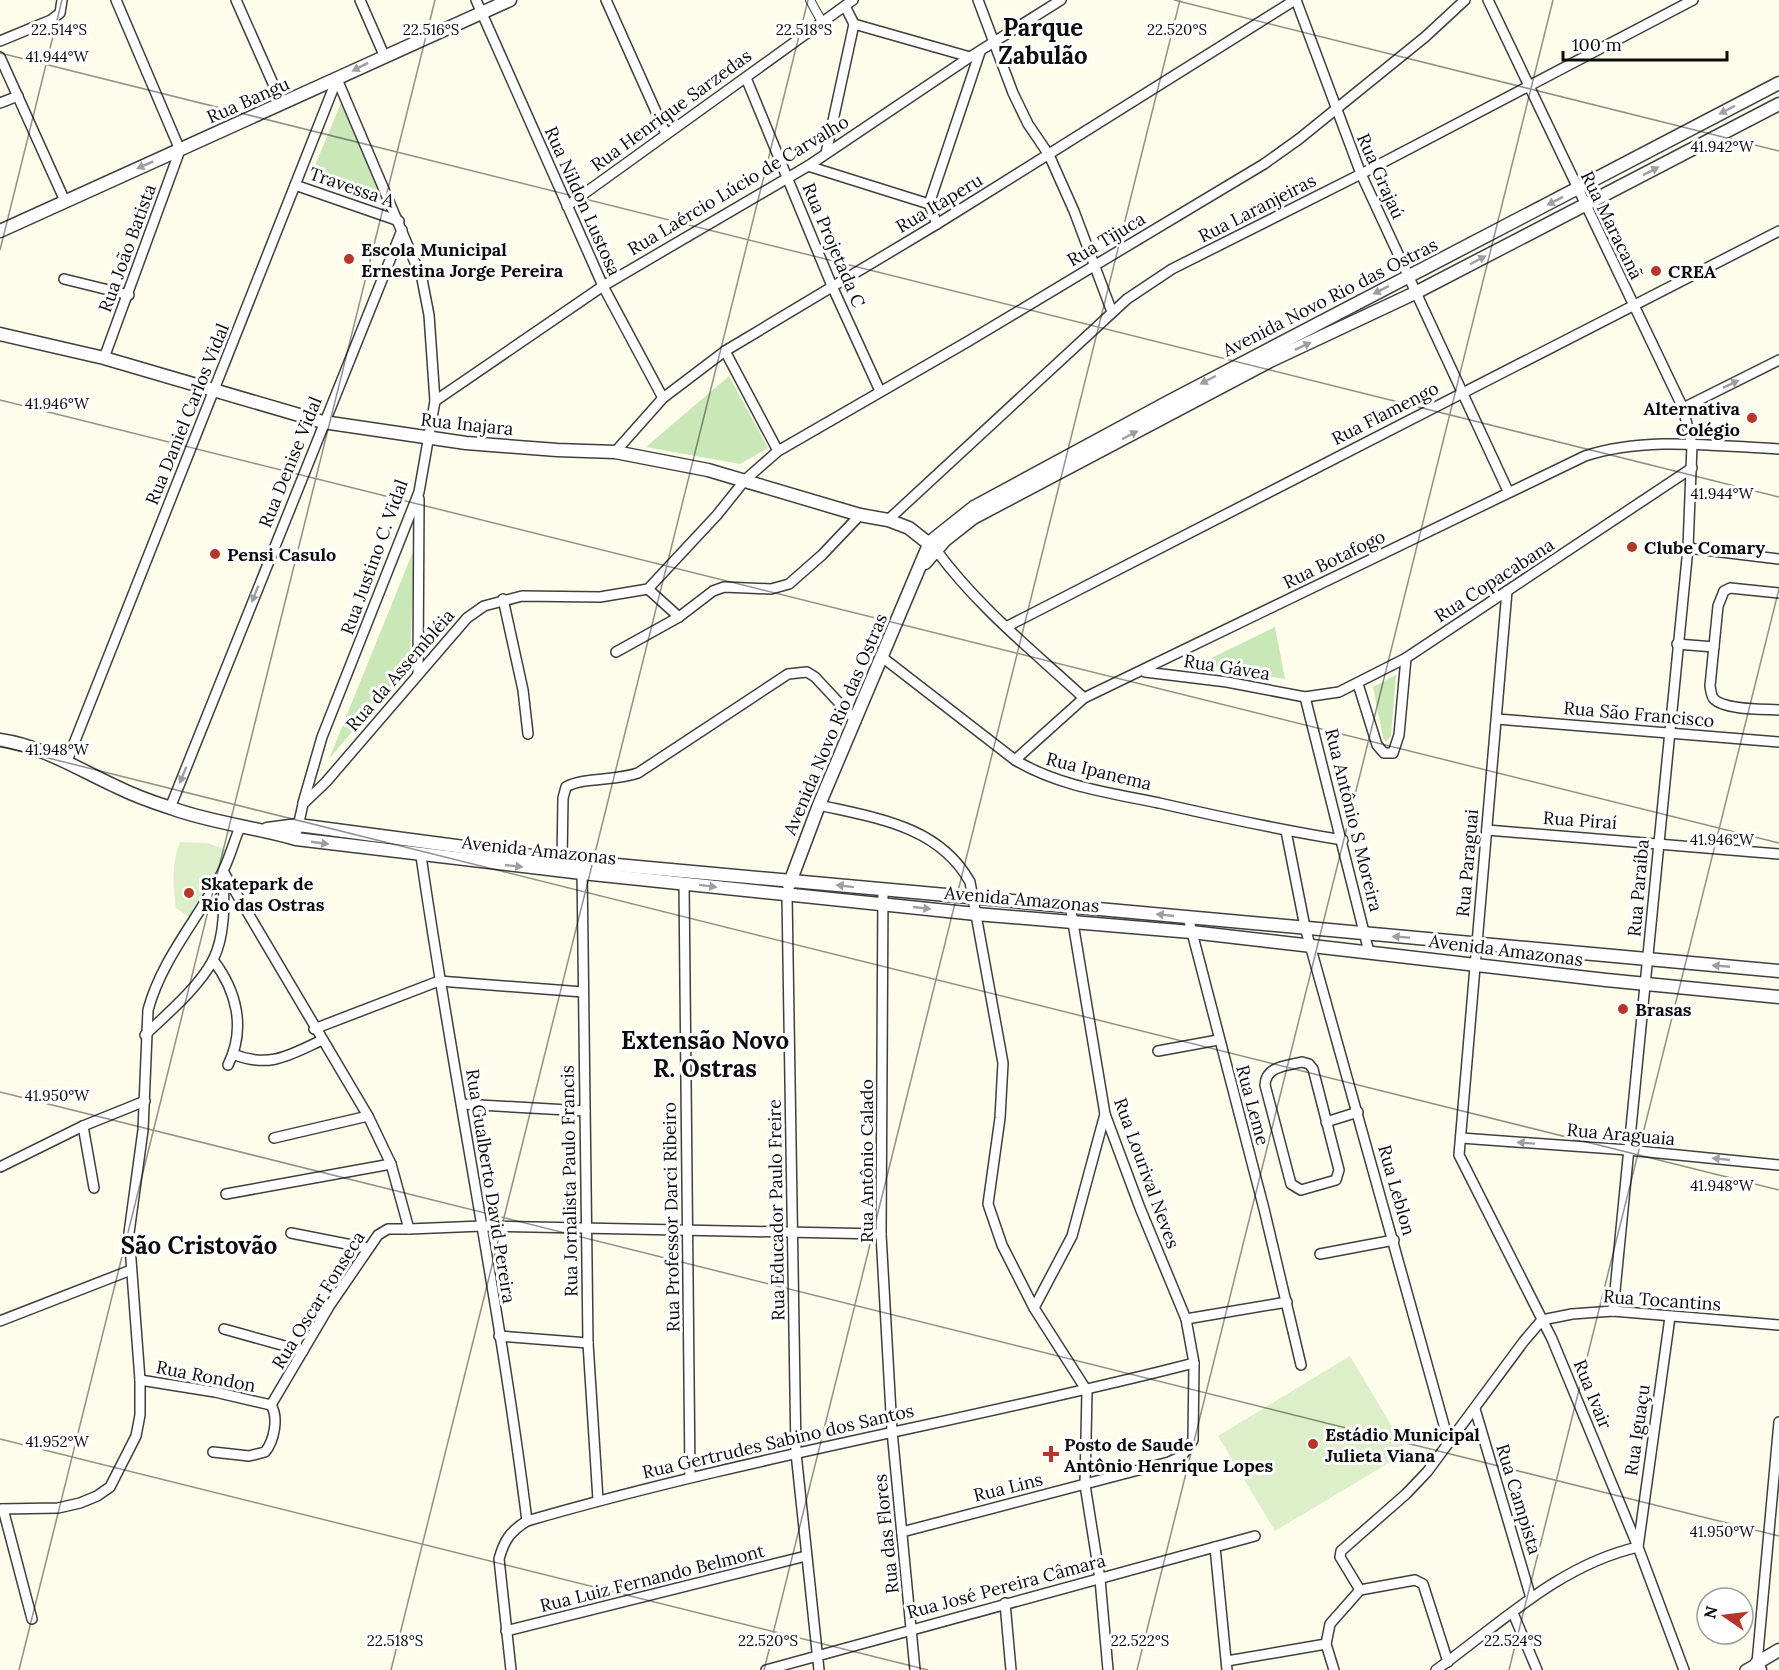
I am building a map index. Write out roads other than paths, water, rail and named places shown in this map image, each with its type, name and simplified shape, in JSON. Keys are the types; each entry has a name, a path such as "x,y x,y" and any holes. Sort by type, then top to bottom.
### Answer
{"street":[{"path":"0,41 51,20 60,13 62,0"},
{"path":"116,0 180,150"},
{"path":"236,0 282,104"},
{"path":"360,0 384,55"},
{"path":"476,0 482,12"},
{"name":"Rua Bangu","path":"0,231 337,79 384,55 510,0"},
{"path":"606,0 666,134"},
{"path":"810,0 822,22"},
{"path":"978,0 1028,124 1049,155 1112,312"},
{"name":"Rua Laércio Lúcio de Carvalho","path":"435,401 603,286 808,166 970,57 1061,0"},
{"name":"Rua Grajaú","path":"1295,0 1361,174 1464,391 1508,491"},
{"name":"Rua Itaperu","path":"615,452 663,398 725,351 937,224 1295,0"},
{"name":"Rua Tijuca","path":"745,480 778,451 1264,164 1425,37 1465,0"},
{"name":"Rua Maracanã","path":"1488,0 1683,408 1692,445 1692,468"},
{"name":"Rua Laranjeiras","path":"888,520 1112,312 1127,299 1172,269 1361,174 1693,0"},
{"path":"826,153 854,24 849,3"},
{"name":"Rua Henrique Sarzedas","path":"567,206 849,3"},
{"name":"Rua Nildon Lustosa","path":"482,12 603,286 663,398"},
{"path":"854,24 970,57"},
{"path":"937,224 929,204 980,52"},
{"path":"0,57 65,201"},
{"name":"Rua Projetada C","path":"746,78 832,286 880,392"},
{"name":"Rua Daniel Carlos Vidal","path":"67,761 337,79"},
{"name":"Rua Justino C. Vidal","path":"303,804 322,737 419,492 435,401 429,315 422,279 337,79"},
{"name":"Avenida Novo Rio das Ostras","path":"787,895 790,879 819,805 920,568 933,546 974,507 1218,375 1779,83"},
{"path":"0,104 18,96"},
{"name":"Avenida Novo Rio das Ostras","path":"933,546 945,540 973,518 1270,361 1417,292 1779,104"},
{"name":"Rua João Batista","path":"104,358 129,295 180,150"},
{"path":"808,166 929,204"},
{"name":"Travessa A","path":"295,185 401,225"},
{"name":"Rua Denise Vidal","path":"170,808 401,225"},
{"name":"Rua Flamengo","path":"1006,627 1779,231"},
{"path":"64,279 129,295"},
{"name":"Rua Inajara","path":"0,334 104,358 213,392 323,422 427,438 557,450 615,452 745,480 860,515 888,520 909,528 933,546"},
{"path":"725,351 778,451"},
{"path":"1683,408 1778,361"},
{"name":"Rua Botafogo","path":"1015,760 1084,698 1144,672 1508,491 1608,448 1692,445 1779,450"},
{"name":"Rua Paraíba","path":"1612,1311 1647,983 1668,733 1688,548 1692,468"},
{"name":"Rua Copacabana","path":"1305,698 1339,692 1406,658 1692,468"},
{"path":"679,617 648,589 717,515 745,480"},
{"path":"418,673 419,492"},
{"path":"616,652 679,617 713,591 724,587 771,589 789,584 822,555 860,515"},
{"path":"933,546 960,582 1084,698"},
{"path":"1688,548 1779,559"},
{"path":"1779,593 1730,588 1724,591 1718,606 1710,686 1712,697 1726,705 1779,711"},
{"name":"Rua da Assembléia","path":"303,804 326,782 467,618 484,606 503,599 558,594 612,596 648,589"},
{"name":"Rua Paraguai","path":"1461,1138 1507,591"},
{"path":"503,599 523,690 528,734"},
{"path":"1677,644 1714,647"},
{"name":"Rua Ipanema","path":"882,657 1015,760 1038,774 1090,788 1286,831 1343,840"},
{"path":"1358,684 1377,745 1384,753 1393,753 1399,735 1406,658"},
{"path":"562,860 563,798 566,787 575,782 622,778 638,773 779,679 797,672 815,677 856,721"},
{"name":"Rua Gávea","path":"1144,672 1227,682 1305,698"},
{"name":"Rua Antônio S Moreira","path":"1305,698 1343,840 1369,952"},
{"name":"Rua São Francisco","path":"1497,718 1779,742"},
{"name":"Avenida Amazonas","path":"0,740 34,748 67,761 116,787 170,808 240,827 263,829 298,825 562,860 582,867 684,883 787,895 1191,932 1779,997"},
{"path":"296,839 303,804"},
{"path":"819,805 894,823 919,832 944,850 962,867 970,882 1003,1063 1000,1118 988,1204 1002,1245 1034,1308 1087,1391 1085,1485 1100,1579 1108,1670"},
{"path":"32,1619 2,1509 36,1510 80,1503 110,1487 136,1436 140,1415 140,1380 129,1233 145,1101 145,1035 153,992 168,961 223,871 240,827"},
{"name":"Avenida Amazonas","path":"263,829 296,839 422,856 790,879 883,890 1070,905 1779,971"},
{"name":"Rua Piraí","path":"1487,830 1659,842 1779,854"},
{"path":"1286,831 1305,927"},
{"name":"Rua Gualberto David Pereira","path":"422,856 527,1521"},
{"name":"Rua Jornalista Paulo Francis","path":"582,867 588,1343 598,1500"},
{"path":"145,1035 184,997 213,960 225,906 223,871"},
{"path":"223,871 314,1029 368,1116 391,1164 409,1229"},
{"name":"Rua Professor Darci Ribeiro","path":"684,883 690,1478"},
{"name":"Rua Antônio Calado","path":"883,890 881,1234 892,1431"},
{"name":"Rua Educador Paulo Freire","path":"787,895 796,1453 819,1670"},
{"name":"Rua Lourival Neves","path":"1070,905 1105,1114 1140,1208 1186,1319 1194,1363 1193,1440 1189,1449"},
{"name":"Rua Leme","path":"1188,917 1287,1302 1301,1365"},
{"name":"Rua Leblon","path":"1305,927 1449,1443"},
{"path":"213,960 229,983 235,999 238,1030 228,1065"},
{"path":"314,1029 440,981 583,992"},
{"path":"233,1054 260,1062 288,1056 322,1040"},
{"path":"1158,1052 1218,1040"},
{"path":"1302,1062 1309,1064 1313,1069 1326,1122 1339,1170 1336,1180 1301,1190 1295,1188 1291,1184 1265,1085 1266,1076 1270,1071 1302,1062"},
{"path":"0,1167 83,1126 145,1101"},
{"path":"462,1104 585,1111"},
{"path":"1326,1122 1358,1112"},
{"path":"1034,1308 1072,1236 1105,1114"},
{"path":"274,1138 368,1116"},
{"path":"83,1126 94,1188"},
{"name":"Rua Araguaia","path":"1461,1138 1628,1150 1779,1165"},
{"name":"Rua Ivair","path":"1461,1138 1459,1155 1542,1320 1638,1547 1684,1670"},
{"path":"226,1194 391,1164"},
{"name":"Rua Oscar Fonseca","path":"271,1406 330,1305 367,1248 378,1235 388,1228 482,1226 881,1234"},
{"path":"291,1233 367,1248"},
{"path":"1320,1254 1394,1240"},
{"path":"0,1321 131,1270"},
{"path":"1186,1319 1287,1302"},
{"name":"Rua Tocantins","path":"1542,1320 1572,1314 1612,1311 1779,1326"},
{"name":"Rua Iguaçu","path":"1638,1547 1670,1317"},
{"path":"1360,1590 1340,1557 1341,1551 1406,1494 1449,1443 1542,1320"},
{"path":"224,1329 303,1352"},
{"path":"499,1336 588,1343"},
{"name":"Rua Gertrudes Sabino dos Santos","path":"511,1670 500,1559 503,1544 512,1530 527,1521 598,1500 690,1478 892,1431 1087,1391 1194,1363"},
{"name":"Rua Rondon","path":"140,1380 215,1392 271,1406 275,1416 272,1441 265,1452 249,1456 213,1452"},
{"name":"Rua Campista","path":"1474,1409 1531,1598"},
{"path":"1758,1667 1758,1625 1779,1422"},
{"name":"Rua das Flores","path":"892,1431 915,1670"},
{"name":"Rua Lins","path":"902,1532 1169,1462 1182,1456 1189,1449"},
{"name":"Rua José Pereira Câmara","path":"766,1670 1255,1536"},
{"path":"1215,1547 1227,1666 1326,1644"},
{"path":"1436,1670 1531,1598 1588,1563 1610,1554 1638,1547"},
{"name":"Rua Luiz Fernando Belmont","path":"506,1631 806,1556"},
{"path":"1334,1670 1326,1644 1330,1624 1360,1590 1415,1580 1423,1584 1448,1662"},
{"path":"1005,1603 1011,1670"},
{"path":"1513,1613 1537,1670"},
{"path":"1745,1670 1758,1667 1779,1650"}],"place":[{"name":"Escola Municipal Ernestina Jorge Pereira","path":"349,259"},
{"name":"CREA","path":"1656,271"},
{"name":"Alternativa Colégio","path":"1752,418"},
{"name":"Clube Comary","path":"1632,547"},
{"name":"Pensi Casulo","path":"215,554"},
{"name":"Skatepark de Rio das Ostras","path":"189,893"},
{"name":"Brasas","path":"1623,1009"},
{"name":"Estádio Municipal Julieta Viana","path":"1313,1444"},
{"name":"Posto de Saude Antônio Henrique Lopes","path":"1051,1454"}],"district":[{"name":"Parque Zabulão","path":"1043,41"},
{"name":"Extensão Novo R. Ostras","path":"705,1054"},
{"name":"São Cristovão","path":"199,1245"}]}
